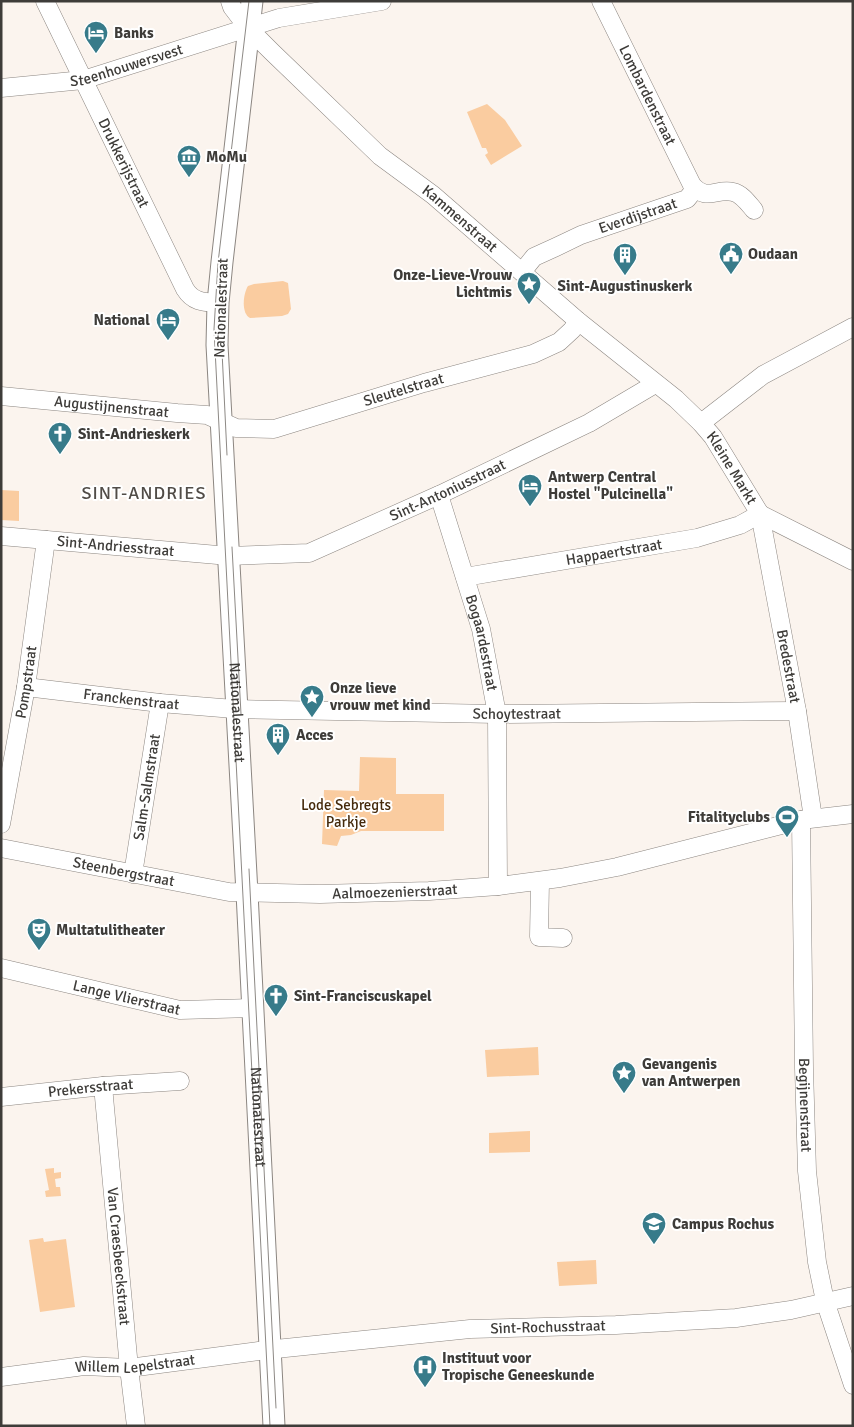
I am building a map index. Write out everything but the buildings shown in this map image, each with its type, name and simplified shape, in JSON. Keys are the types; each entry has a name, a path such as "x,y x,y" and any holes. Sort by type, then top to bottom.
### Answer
{"street":[{"name":"Drukkerijstraat","path":"45,1 185,289 194,300 218,303"},
{"name":"Kammenstraat","path":"230,1 232,7 248,28 380,156 429,192 578,321 676,399 702,423"},
{"name":"Nationalestraat","path":"252,1 218,303 217,345 274,1426"},
{"name":"Steenhouwersvest","path":"1,88 83,80 279,18 382,1"},
{"name":"Lombardenstraat","path":"601,1 689,181 695,189"},
{"name":"Everdijstraat","path":"522,272 534,257 581,236 687,199 695,189 703,194 734,192 746,200 754,210"},
{"name":"Sleutelstraat","path":"222,420 236,428 274,429 424,383 533,354 559,342 572,330 578,321"},
{"path":"702,423 763,375 853,327"},
{"name":"Sint-Antoniusstraat","path":"229,556 309,553 439,495 589,424 655,384"},
{"name":"Augustijnenstraat","path":"1,396 207,415 222,420"},
{"name":"Kleine Markt","path":"702,423 713,437 760,514"},
{"name":"Bogaardestraat","path":"439,495 481,629 497,714 498,886"},
{"path":"760,514 853,561"},
{"name":"Happaertstraat","path":"465,577 697,538 740,525 760,514"},
{"name":"Bredestraat","path":"760,514 797,711 807,819"},
{"name":"Sint-Andriesstraat","path":"1,536 229,556"},
{"name":"Pompstraat","path":"1,824 26,687 46,540"},
{"name":"Franckenstraat","path":"26,687 237,709"},
{"name":"Salm-Salmstraat","path":"133,874 160,702"},
{"name":"Schoytestraat","path":"237,709 497,714 797,711"},
{"name":"Aalmoezenierstraat","path":"247,893 320,894 429,891 540,881 617,867 807,819 853,814"},
{"name":"Begijnenstraat","path":"807,819 804,1068 807,1171 817,1262 824,1301 853,1384"},
{"name":"Steenbergstraat","path":"1,848 229,892 247,893"},
{"path":"540,881 539,937 563,938"},
{"name":"Lange Vlierstraat","path":"1,968 180,1010 253,1008"},
{"name":"Prekersstraat","path":"1,1097 180,1080"},
{"name":"Van Craesbeeckstraat","path":"103,1086 136,1426"},
{"name":"Sint-Rochusstraat","path":"270,1349 470,1329 616,1326 736,1318 791,1310 824,1301 853,1296"},
{"name":"Willem Lepelstraat","path":"1,1378 84,1366 129,1368 270,1349"}],"green space":[{"path":"487,104 505,120 522,146 491,165 485,155 488,153 486,148 482,148 467,112"},
{"path":"283,281 288,283 291,309 288,314 250,318 247,316 244,303 248,286"},
{"path":"1,490 19,491 19,521 1,520"},
{"name":"Lode Sebregts Parkje","path":"360,757 396,758 396,794 444,794 444,831 361,831 341,836 337,846 322,844 324,790 359,791"},
{"path":"538,1047 539,1075 487,1077 485,1050"},
{"path":"530,1131 530,1152 489,1153 489,1133"},
{"path":"54,1168 54,1173 61,1172 61,1178 55,1179 56,1187 60,1187 61,1196 46,1197 45,1191 49,1190 45,1169"},
{"path":"43,1238 44,1242 66,1239 75,1307 40,1312 29,1240"},
{"path":"596,1260 597,1284 559,1286 557,1262"}],"tram line":[{"path":"249,1 218,263 214,329 270,1426"},
{"path":"221,330 227,455"},
{"path":"232,547 241,714"},
{"path":"249,869 276,1408"}],"place":[{"name":"Banks","path":"96,54"},
{"name":"MoMu","path":"189,178"},
{"name":"Oudaan","path":"731,275"},
{"name":"Sint-Augustinuskerk","path":"625,276"},
{"name":"Onze-Lieve-Vrouw Lichtmis","path":"529,305"},
{"name":"National","path":"168,341"},
{"name":"Sint-Andrieskerk","path":"60,455"},
{"name":"Antwerp Central Hostel \"Pulcinella\"","path":"530,507"},
{"name":"Onze lieve vrouw met kind","path":"312,718"},
{"name":"Acces","path":"278,756"},
{"name":"Fitalityclubs","path":"787,838"},
{"name":"Multatulitheater","path":"39,951"},
{"name":"Sint-Franciscuskapel","path":"276,1017"},
{"name":"Gevangenis van Antwerpen","path":"624,1094"},
{"name":"Campus Rochus","path":"654,1245"},
{"name":"Instituut voor Tropische Geneeskunde","path":"425,1388"}],"district":[{"name":"SINT-ANDRIES","path":"144,493"}]}
